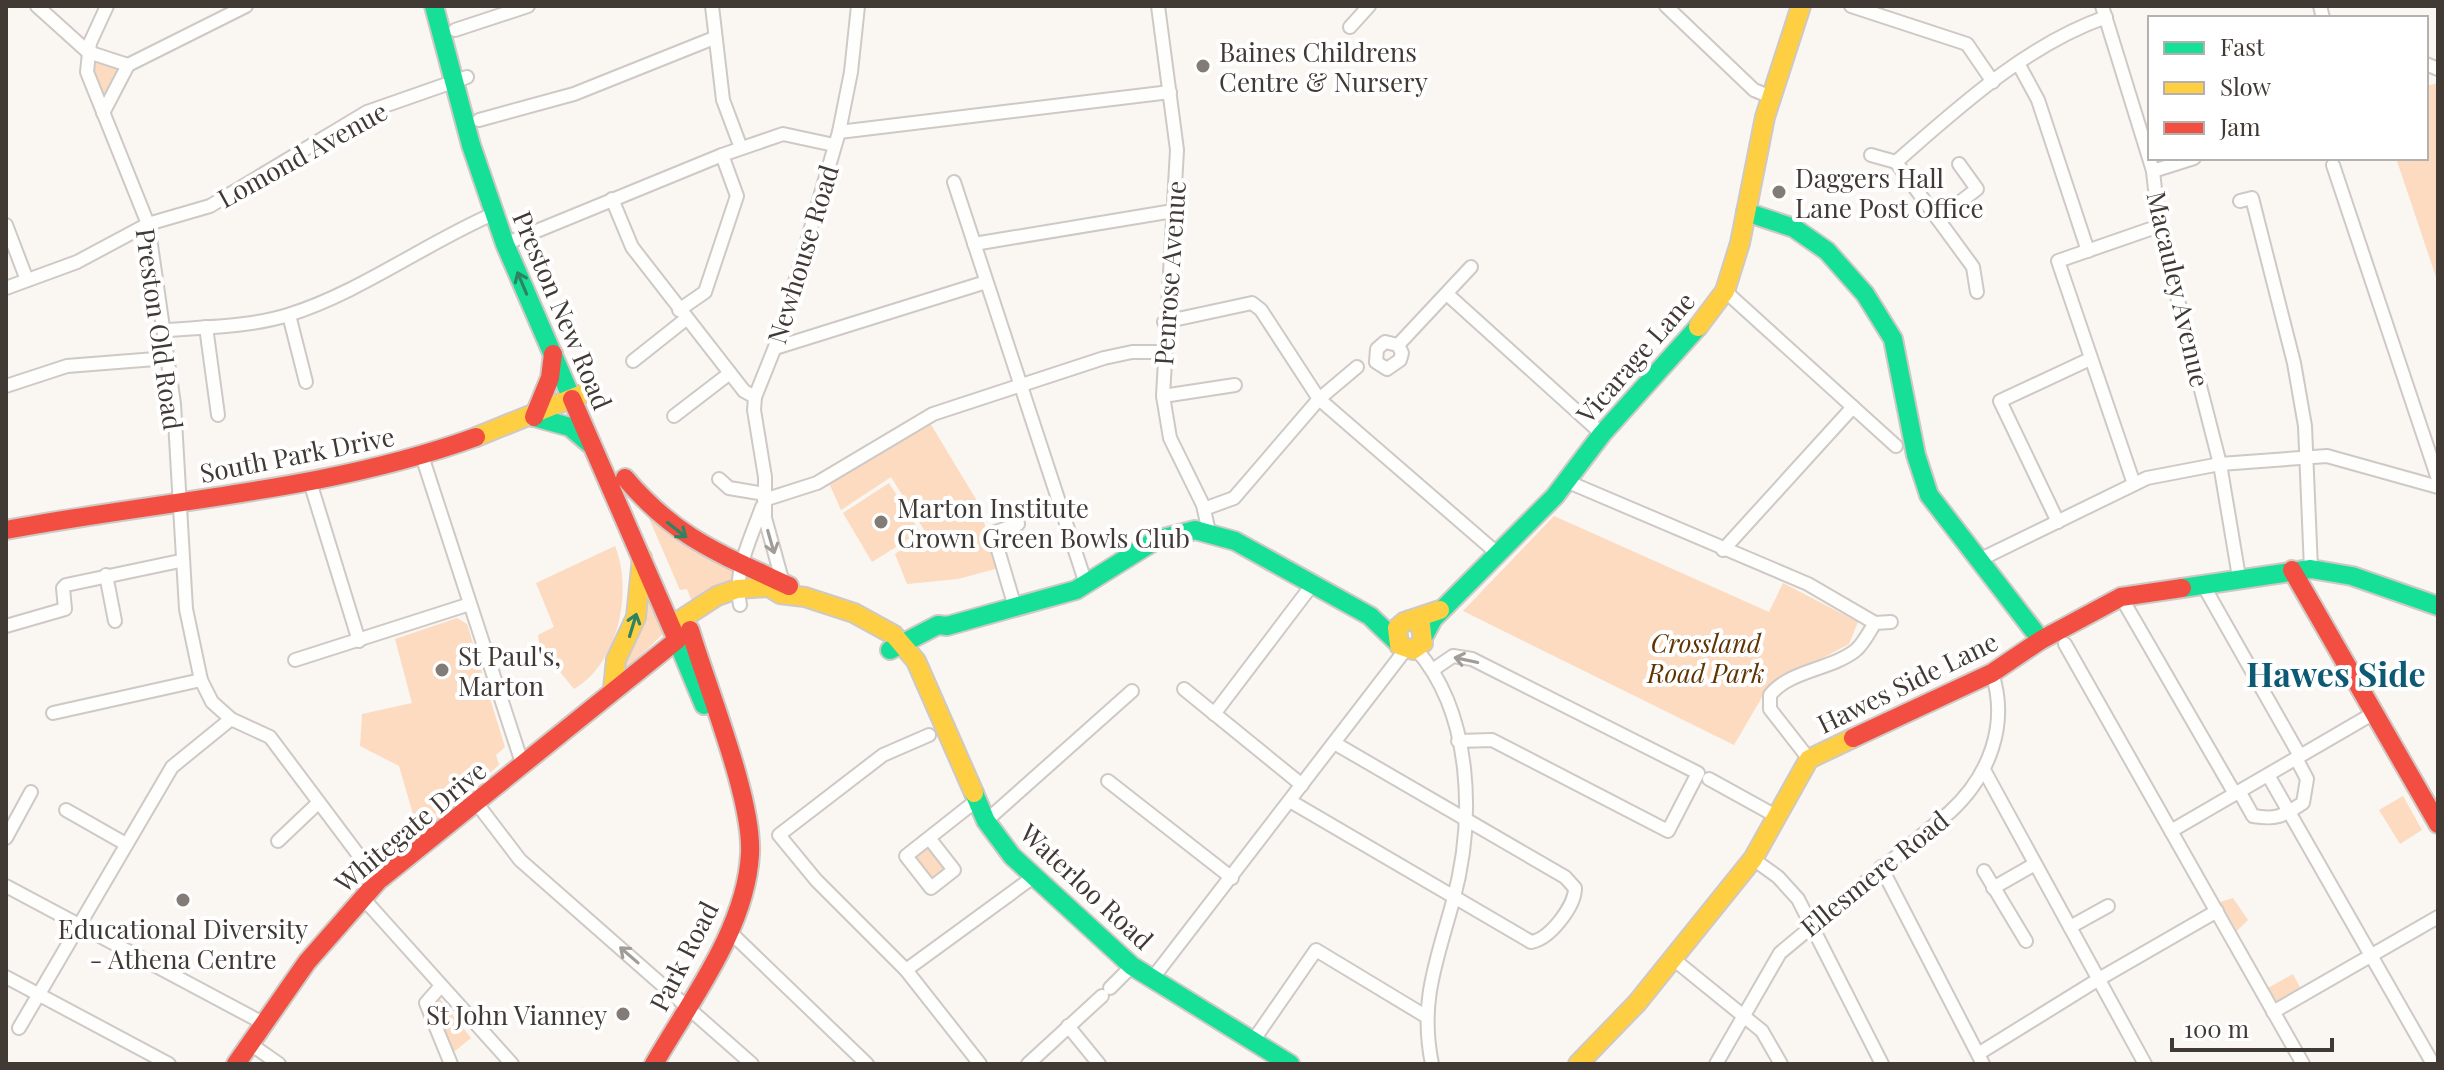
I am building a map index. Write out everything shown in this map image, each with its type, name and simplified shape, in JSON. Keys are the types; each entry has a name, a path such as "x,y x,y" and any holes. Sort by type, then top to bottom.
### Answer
{"main road":[{"name":"Preston New Road","path":"434,6 460,80 493,214 512,241 580,395 625,478 680,628"},
{"name":"Preston New Road","path":"449,6 455,30 460,80 479,120 512,241 553,354 580,395 594,449 642,557 680,628"},
{"name":"Vicarage Lane","path":"1411,643 1566,481 1602,434 1692,335 1725,291 1771,97 1801,6"},
{"path":"1746,212 1794,228 1827,251 1865,294 1893,339 1916,455 1929,495 2041,640"},
{"path":"553,354 550,378 534,417 570,427 594,449"},
{"name":"South Park Drive","path":"6,530 310,482 422,456 534,417 580,395"},
{"name":"Preston New Road","path":"625,478 651,508 683,536 741,566"},
{"path":"741,566 782,588 874,622 900,649 938,625 947,626 1058,597 1086,584 1168,534 1209,532 1235,541 1370,616 1411,643"},
{"path":"613,689 616,660 636,617 642,557"},
{"path":"2301,570 2374,713 2438,824"},
{"name":"Hawes Side Lane","path":"1578,1064 1637,1003 1753,859 1809,759 1992,673 2041,640 2121,597 2301,570 2352,576 2438,606"},
{"path":"680,628 703,602 738,597 771,600 782,588"},
{"name":"Vicarage Lane","path":"1406,621 1449,605"},
{"path":"1370,616 1406,621"},
{"path":"1406,621 1396,632 1411,643"},
{"name":"Whitegate Drive","path":"236,1064 307,962 378,881 475,801 523,766 613,689 627,669 680,628"},
{"name":"Park Road","path":"654,1064 729,931 743,891 751,836 740,791 680,628"},
{"name":"Waterloo Road","path":"900,649 922,680 986,821 1032,878 1132,966 1290,1064"}],"street":[{"path":"37,6 88,52 128,65"},
{"path":"88,52 107,6"},
{"path":"103,113 128,65 246,6"},
{"path":"455,30 528,6"},
{"path":"712,6 723,100 741,148"},
{"name":"Newhouse Road","path":"782,588 770,540 755,397 775,348 839,132 851,72 858,6"},
{"name":"Penrose Avenue","path":"1158,6 1177,150 1162,352 1163,396 1178,459 1204,509 1209,532"},
{"path":"1350,27 1369,6"},
{"path":"1666,6 1754,90 1771,97"},
{"path":"1851,6 1967,44 1993,82"},
{"path":"1896,162 1964,102 2104,12"},
{"name":"Macauley Avenue","path":"2104,12 2148,155"},
{"path":"479,120 574,94 714,38"},
{"name":"Preston Old Road","path":"88,52 87,72 148,224 166,330 180,561 192,645 201,680 212,702 231,719 270,737 378,881"},
{"path":"2019,65 2038,100 2088,251"},
{"name":"Lomond Avenue","path":"6,288 77,262 148,224 210,206 367,112 460,80"},
{"path":"839,132 1170,92"},
{"path":"512,241 722,155 783,134 834,145"},
{"path":"633,361 705,292 737,196 722,155"},
{"path":"1871,155 1896,162 1973,267 1977,292"},
{"name":"Macauley Avenue","path":"2150,160 2159,226 2220,464 2239,577"},
{"path":"2153,171 2188,160"},
{"path":"1938,219 1977,189 1959,164"},
{"path":"2333,165 2438,479"},
{"path":"954,182 1086,584"},
{"path":"2240,201 2252,198 2294,363 2306,455 2301,570"},
{"path":"612,199 632,247 744,391 755,397"},
{"path":"974,244 1173,211"},
{"path":"166,330 262,322 289,315 333,298 493,214"},
{"path":"6,225 27,280"},
{"path":"2134,484 2058,261 2159,226"},
{"path":"1398,345 1471,267"},
{"path":"775,348 986,282"},
{"path":"1725,291 1896,446"},
{"path":"1447,294 1602,434"},
{"path":"1164,322 1252,303 1261,310 1319,399 1498,554"},
{"path":"289,315 306,382"},
{"path":"206,327 218,415"},
{"path":"719,479 729,488 765,497 817,483 933,414 1104,358 1132,352 1162,352"},
{"path":"6,386 67,366 168,358"},
{"path":"2058,522 2000,401 2090,359"},
{"path":"1204,509 1234,498 1319,399 1357,367"},
{"path":"674,416 730,373"},
{"path":"1163,396 1235,385"},
{"path":"1723,550 1853,407"},
{"path":"1977,561 2147,478 2220,464 2306,455 2350,461 2438,487"},
{"path":"422,456 523,766"},
{"path":"1566,481 1808,584 1875,623 1891,622"},
{"path":"310,482 359,641"},
{"name":"Newhouse Road","path":"738,597 741,566 765,497"},
{"path":"1015,607 993,533 1018,524"},
{"path":"6,626 65,609 64,586 180,561"},
{"path":"106,575 115,621"},
{"path":"2121,597 2253,816 2274,819 2303,803 2307,779 2298,757 2202,583"},
{"path":"1214,714 1312,585"},
{"path":"295,660 470,604"},
{"path":"1809,759 1770,709 1770,695 1782,684 1842,659 1858,648 1875,623"},
{"path":"1152,979 1411,643 1434,669 1458,741 1466,792 1466,817 1454,900 1431,972 1427,1017 1432,1064"},
{"path":"2065,644 2303,1064"},
{"path":"1434,669 1444,661 1462,656 1704,776 1776,816"},
{"name":"Ellesmere Road","path":"1716,1064 1780,953 1811,924 1950,812 1984,770 1999,719 1992,673"},
{"path":"53,713 201,680"},
{"path":"1184,689 1302,785"},
{"path":"986,821 1132,691"},
{"path":"2171,831 2374,713"},
{"path":"19,1028 124,843 172,767 231,719"},
{"path":"929,735 883,755 779,835 816,880 906,970 980,1064"},
{"path":"1458,741 1492,740 1668,831 1704,776"},
{"path":"1290,801 1454,900 1531,942 1537,941 1573,901 1575,888 1570,881 1466,817 1336,744"},
{"path":"1984,770 2145,1064"},
{"path":"2268,775 2433,1064"},
{"path":"1108,781 1232,878"},
{"path":"6,838 31,792"},
{"path":"929,838 977,800"},
{"path":"475,801 520,860 752,1064"},
{"path":"278,841 318,803"},
{"path":"66,810 124,843"},
{"path":"1753,859 1789,888 1811,924 1882,1064"},
{"path":"1993,888 2035,864"},
{"path":"1881,867 1980,1059 2099,979 2217,911"},
{"path":"1984,871 2026,941"},
{"path":"906,970 1032,878"},
{"path":"6,886 263,1023"},
{"path":"362,897 512,1064"},
{"path":"2070,927 2108,906"},
{"path":"2273,1012 2438,917"},
{"path":"729,931 867,1064"},
{"path":"1253,1041 1316,950 1427,1017"},
{"path":"1672,958 1762,1031 1781,1064"},
{"path":"1028,1064 1132,966"},
{"path":"6,977 169,1064"},
{"path":"440,987 426,1003 451,1064"},
{"path":"1068,1026 1099,1064"},
{"path":"249,1043 279,1064"}],"green space":[{"path":"91,59 119,69 103,101 91,75"},
{"path":"2438,83 2438,283 2397,160 2428,160 2428,86"},
{"path":"930,423 977,501 999,568 958,579 907,584 895,554 926,533 891,477 841,510 829,483"},
{"name":"Marton Institute Crown Green Bowls Club","path":"889,483 920,532 872,562 843,513"},
{"path":"648,516 736,572 733,585 693,604 687,589 680,590"},
{"name":"Crossland Road Park","path":"1554,516 1769,612 1783,583 1858,622 1849,644 1768,687 1734,745 1463,611"},
{"path":"615,546 623,584 618,625 602,662 574,689 540,647 538,635 554,627 536,583"},
{"path":"640,591 671,626 627,669 616,660"},
{"path":"457,618 467,624 505,747 496,755 499,765 426,829 413,814 399,766 360,746 362,714 412,703 395,639"},
{"path":"2403,796 2422,830 2400,844 2379,810"},
{"path":"929,838 954,870 931,888 906,856"},
{"path":"2233,898 2248,920 2237,931 2220,902"},
{"path":"2293,974 2302,991 2279,1005 2268,988"},
{"path":"440,999 471,1038 450,1055 431,1007"}],"traffic: fast":[{"path":"434,6 471,145 505,244 572,399"},
{"path":"1746,212 1794,228 1827,251 1865,294 1893,339 1916,455 1929,495 2041,640"},
{"path":"1425,634 1433,619 1555,496 1602,434 1698,327"},
{"path":"534,417 570,427 590,444"},
{"path":"890,650 938,625 947,626 1076,590 1156,540 1195,530 1235,541 1370,616 1397,642"},
{"path":"2182,588 2311,569 2352,576 2438,606"},
{"path":"677,640 704,705"},
{"path":"974,793 986,821 1012,856 1132,966 1290,1064"}],"traffic: slow":[{"path":"1698,327 1725,291 1740,243 1765,117 1801,6"},
{"path":"476,437 587,392"},
{"path":"613,689 616,660 636,617 642,558"},
{"path":"671,626 717,596 737,589 769,587 780,594 805,597 854,613 894,635 916,661 974,793"},
{"path":"1409,620 1421,625 1423,643 1413,650 1399,645 1397,628 1404,622 1440,610"},
{"path":"1578,1064 1637,1003 1753,859 1809,759 1853,738"}],"traffic: jam":[{"path":"534,417 550,378 553,354"},
{"path":"572,399 677,640"},
{"path":"6,530 302,483 419,456 476,437"},
{"path":"625,478 644,499 681,530 720,553 789,586"},
{"path":"2292,570 2438,824"},
{"path":"1853,738 1992,673 2041,640 2121,597 2182,588"},
{"path":"654,1064 727,937 746,882 750,854 749,831 737,774 690,630"},
{"path":"236,1064 307,962 378,881 677,640"}],"place":[{"name":"Baines Childrens Centre & Nursery","path":"1203,66"},
{"name":"Daggers Hall Lane Post Office","path":"1779,192"},
{"name":"Marton Institute Crown Green Bowls Club","path":"881,522"},
{"name":"St Paul's, Marton","path":"442,670"},
{"name":"Educational Diversity - Athena Centre","path":"183,900"},
{"name":"St John Vianney","path":"623,1014"}],"district":[{"name":"Hawes Side","path":"2336,673"}]}
